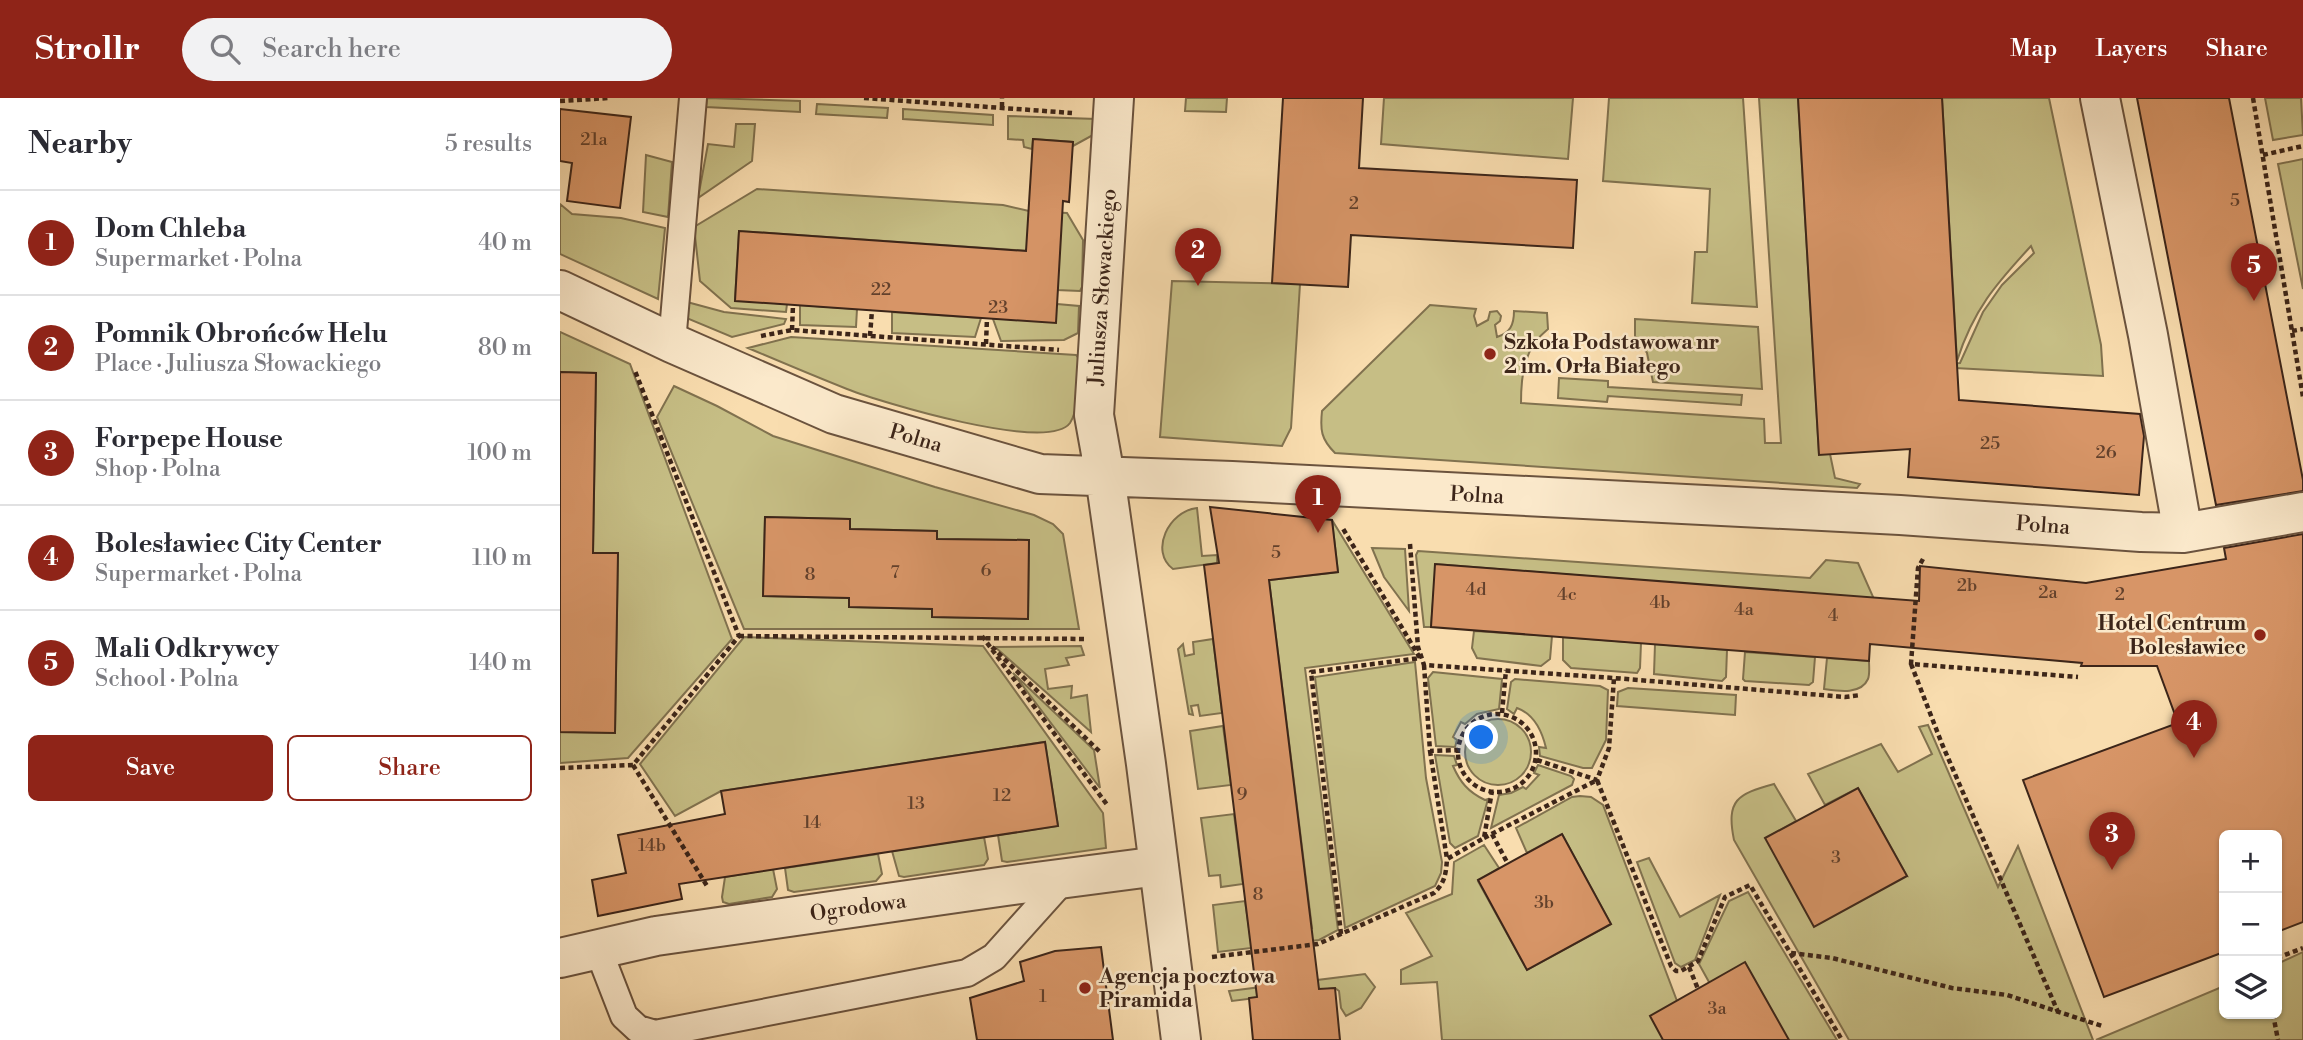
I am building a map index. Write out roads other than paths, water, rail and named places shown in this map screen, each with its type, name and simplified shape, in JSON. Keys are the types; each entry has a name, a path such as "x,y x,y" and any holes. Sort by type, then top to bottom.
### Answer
{"street":[{"name":"Juliusza Słowackiego","path":"1105,476 1094,415 1114,98"},
{"path":"2100,98 2148,335 2183,533"},
{"name":"Polna","path":"560,290 672,343 834,414 1040,474 1880,514 2141,532 2183,533 2303,512"},
{"path":"1105,476 1181,1040"},
{"name":"Ogrodowa","path":"560,958 656,936 1158,866"}],"lane":[{"path":"672,343 694,98"},
{"path":"598,949 624,1016 638,1029 655,1034 967,973 994,957 1065,878"}],"place":[{"name":"Pomnik Obrońców Helu","path":"1198,286"},
{"name":"Mali Odkrywcy","path":"2254,301"},
{"name":"Szkoła Podstawowa nr 2 im. Orła Białego","path":"1490,354"},
{"name":"Dom Chleba","path":"1318,533"},
{"name":"Hotel Centrum Bolesławiec","path":"2260,635"},
{"name":"Bolesławiec City Center","path":"2194,758"},
{"name":"Forpepe House","path":"2112,870"},
{"name":"Agencja pocztowa Piramida","path":"1085,988"}]}
